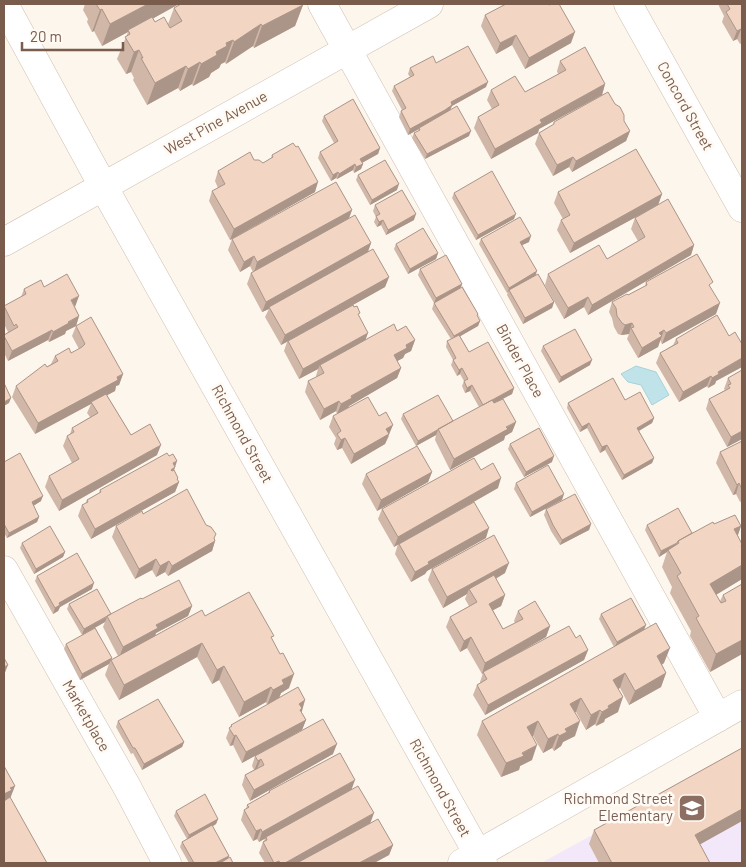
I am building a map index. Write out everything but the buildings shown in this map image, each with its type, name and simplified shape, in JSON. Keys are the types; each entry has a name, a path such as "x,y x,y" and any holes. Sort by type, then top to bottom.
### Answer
{"street":[{"name":"Richmond Street","path":"4,4 474,860"},
{"name":"Binder Place","path":"322,4 718,718"},
{"name":"West Pine Avenue","path":"4,242 429,4"},
{"name":"Concord Street","path":"628,4 742,208"},
{"name":"Marketplace","path":"4,570 127,788 167,863"},
{"path":"474,860 742,704"}],"shaded area":[{"name":"Richmond Street Elementary","path":"742,753 742,863 541,863"}],"water":[{"path":"636,366 656,372 669,395 652,405 641,385 628,382 621,374"}],"place":[{"name":"Richmond Street Elementary","path":"692,808"}]}
